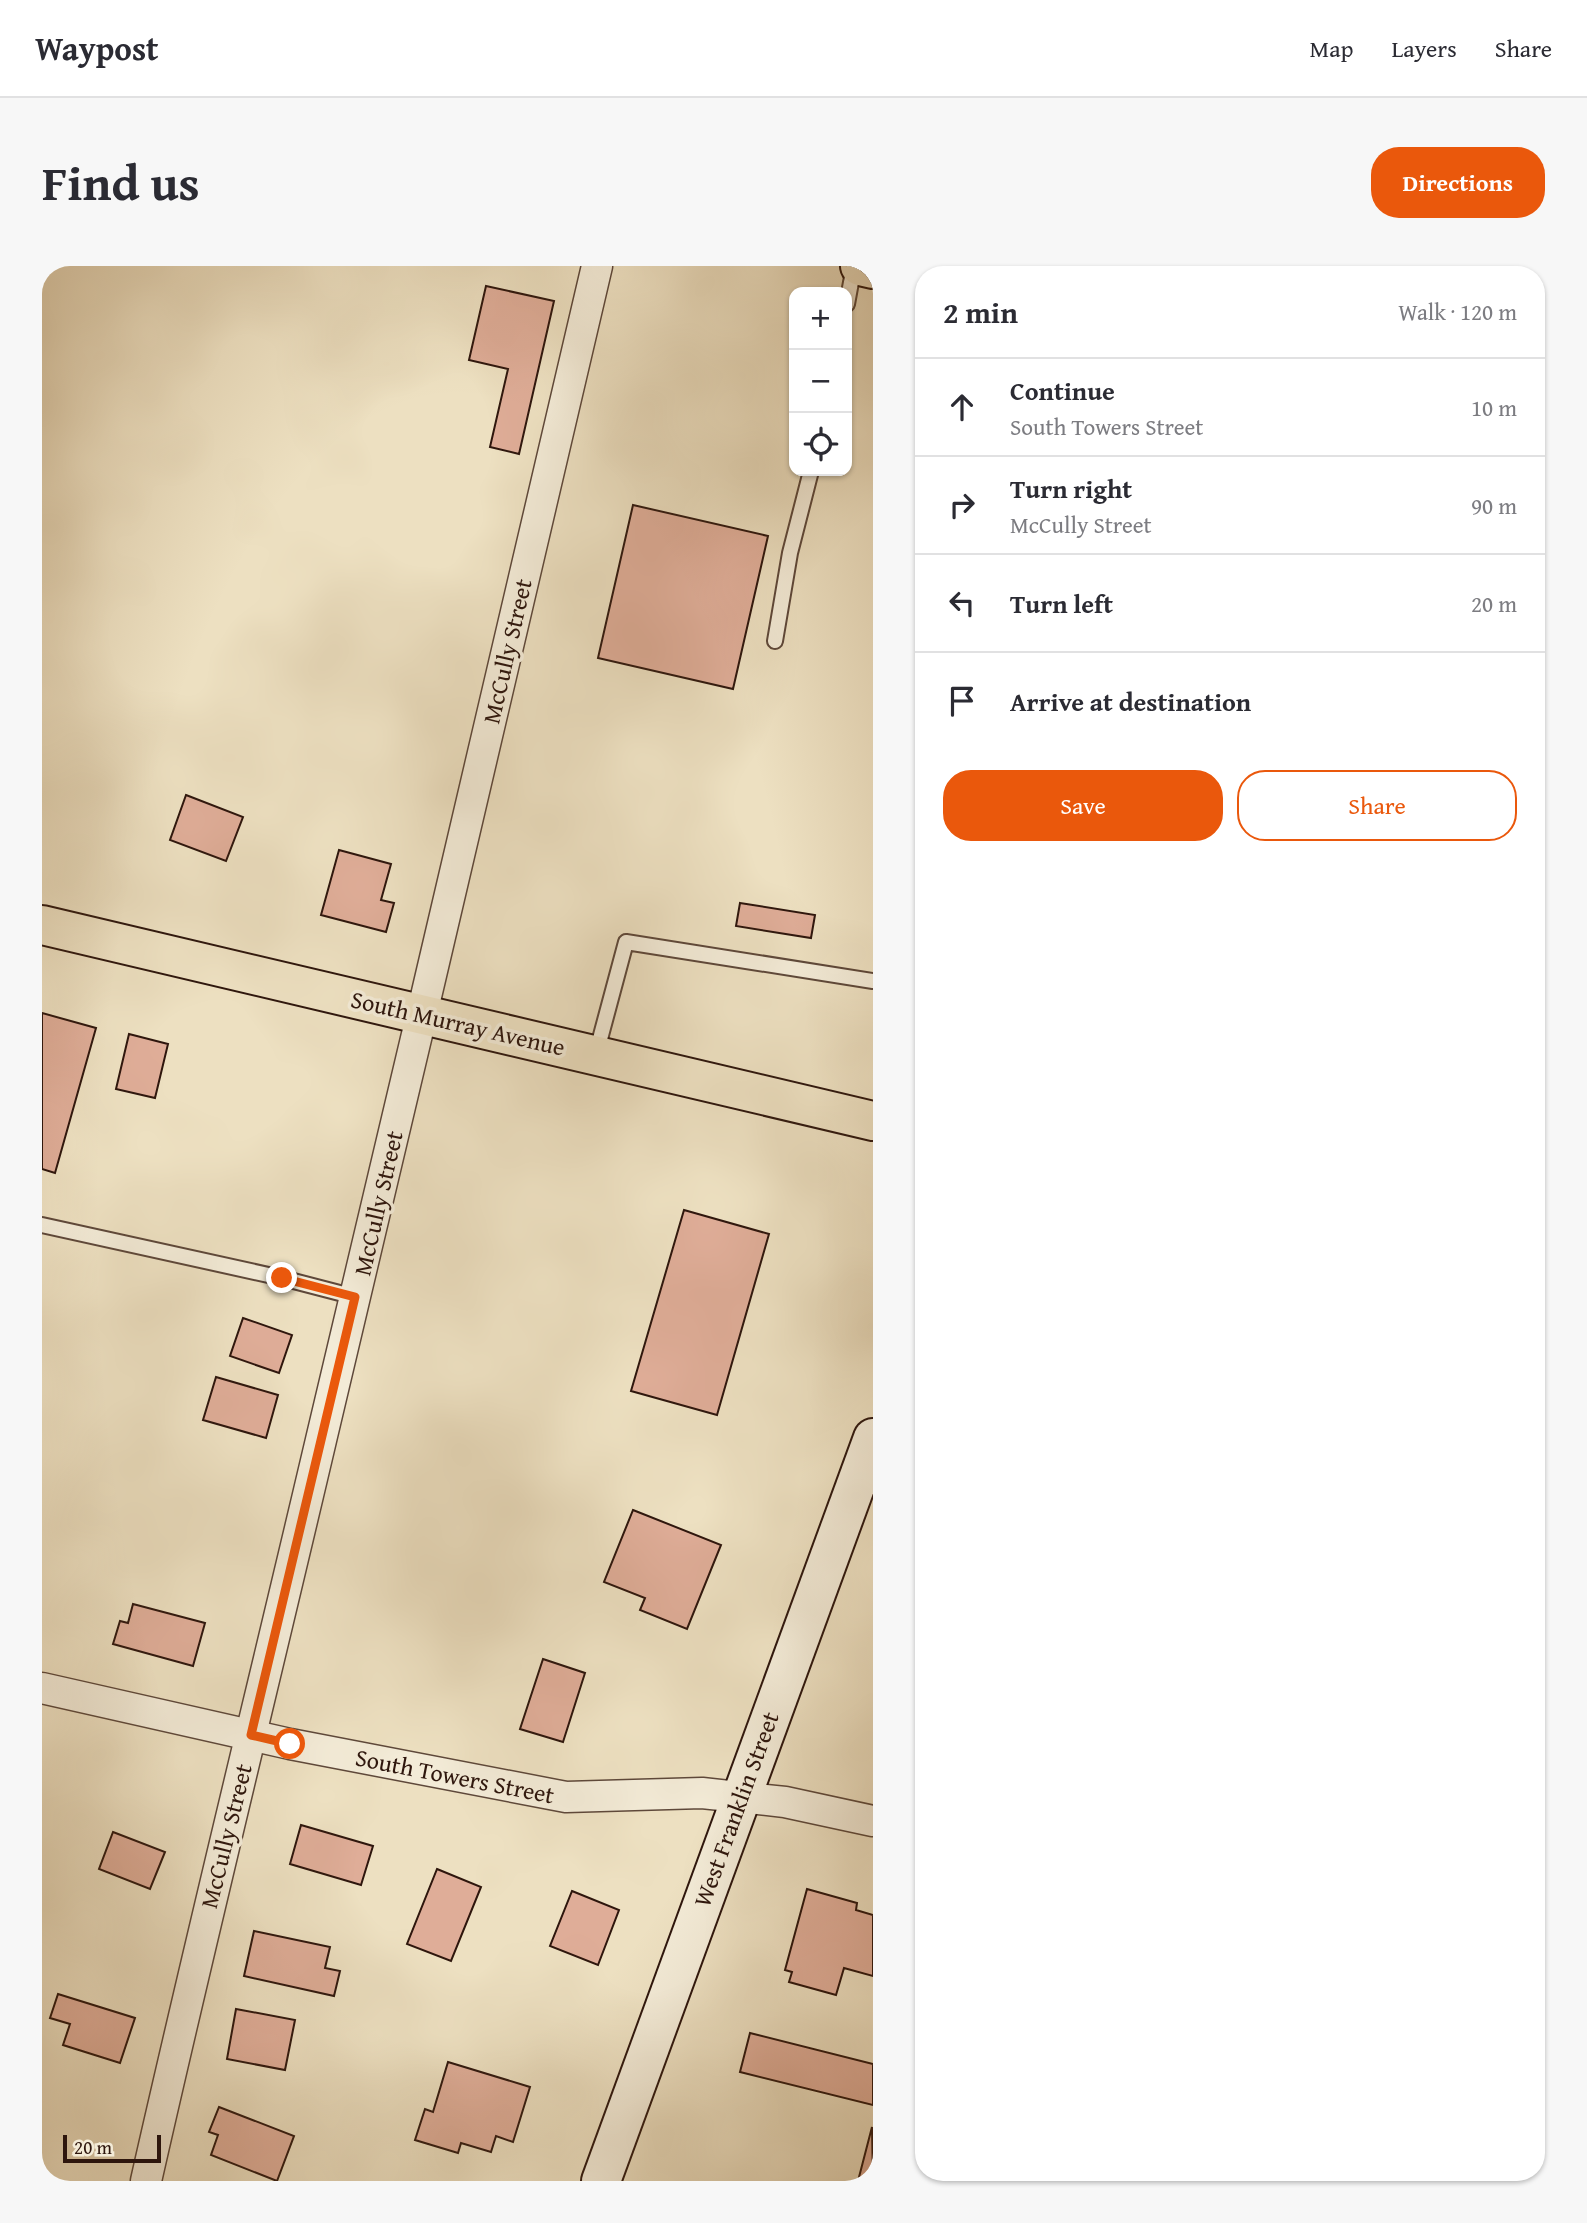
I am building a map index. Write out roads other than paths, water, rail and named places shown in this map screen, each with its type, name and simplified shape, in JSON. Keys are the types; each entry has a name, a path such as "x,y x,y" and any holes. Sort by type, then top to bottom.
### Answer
{"main road":[{"path":"860,266 873,269"},
{"name":"South Murray Avenue","path":"42,925 873,1121"}],"street":[{"name":"McCully Street","path":"146,2181 204,1924 355,1297 597,266"},
{"name":"West Franklin Street","path":"601,2181 873,1438"},
{"name":"South Towers Street","path":"42,1688 251,1735 566,1797 702,1793 785,1802 873,1821"}],"lane":[{"path":"851,287 855,266"},
{"path":"775,641 790,552 810,476"},
{"path":"596,1056 626,942 873,981"},
{"path":"42,1225 282,1278 355,1297"}]}
